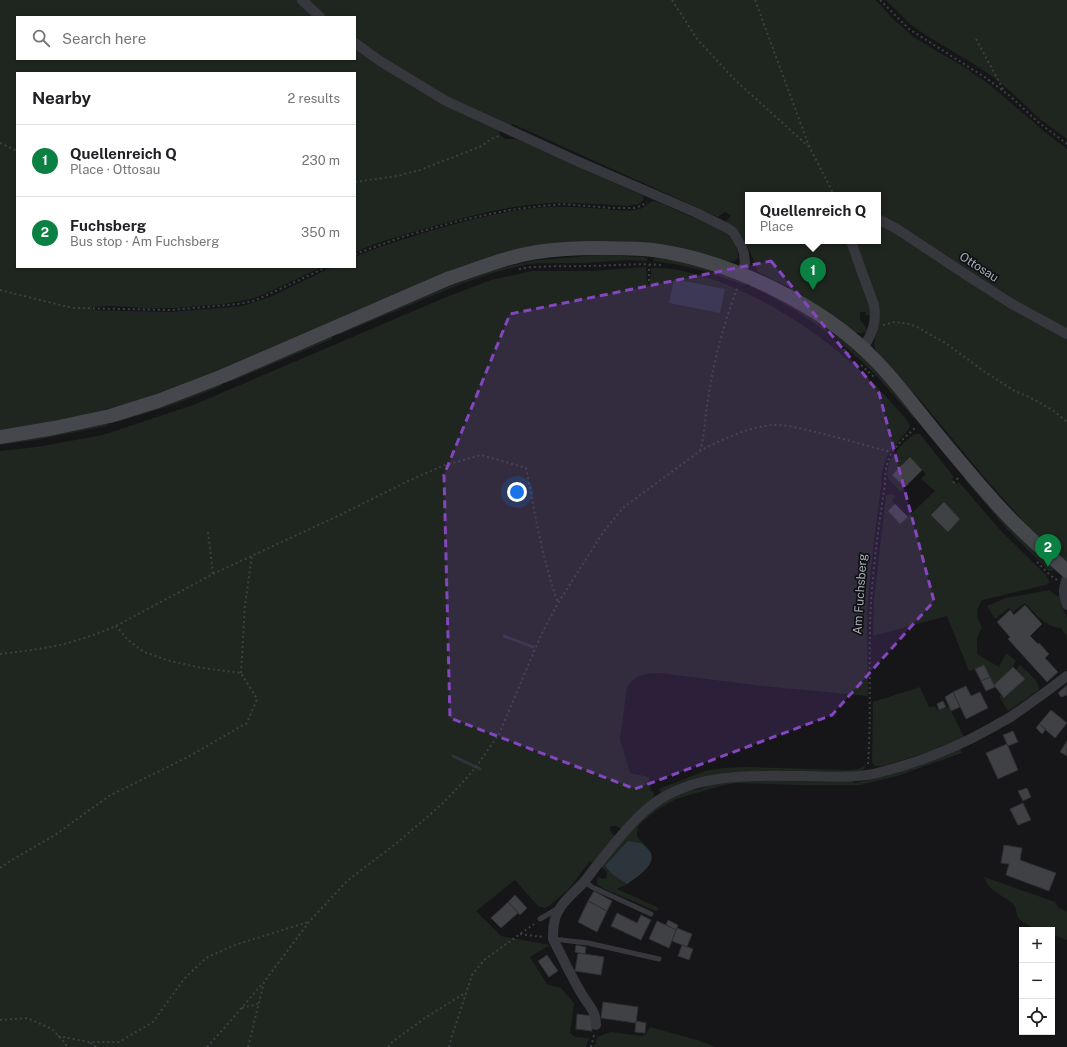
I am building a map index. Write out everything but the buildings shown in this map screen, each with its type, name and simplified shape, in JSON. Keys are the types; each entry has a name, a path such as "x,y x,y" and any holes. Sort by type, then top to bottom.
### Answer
{"main road":[{"path":"0,437 54,428 104,417 158,401 223,376 447,279 512,258 537,252 569,249 634,248 652,250 686,256 721,267 741,282 770,287 823,318 875,360 1005,514 1067,571"}],"street":[{"path":"302,0 319,16"},
{"path":"356,44 380,61 446,101 727,228 736,237 744,254 745,263 741,282"},
{"name":"Ottosau","path":"881,221 897,229 1012,304 1067,334"},
{"path":"852,244 874,305 875,317 872,331 863,349"},
{"path":"1067,578 1063,589 1067,605"},
{"path":"596,1025 594,1012 583,996 553,939 553,926 555,918 559,908 584,881 622,835 659,800 672,792 711,779 760,776 868,776 905,766 936,755 970,740 1010,717 1067,676"}],"lane":[{"path":"584,881 592,887 651,914"},
{"path":"540,919 559,908"},
{"path":"553,939 588,943 659,959"}],"path":[{"path":"672,0 697,39 734,79 809,146"},
{"path":"755,0 809,146 832,192"},
{"path":"880,0 909,29 986,78 1038,122 1067,144"},
{"path":"976,39 1004,92"},
{"path":"356,182 397,176 420,170 482,146 491,138 499,136"},
{"path":"0,143 16,151"},
{"path":"356,254 406,236 458,221 509,210 563,204 630,208 638,207 644,204"},
{"path":"649,281 650,264"},
{"path":"515,270 537,267 650,264 668,266"},
{"path":"0,290 74,308 172,310 220,306 253,301 325,268"},
{"path":"700,451 704,439 708,400 728,311 741,282"},
{"path":"872,331 882,325 895,322 910,324 947,344 982,370 1013,390 1054,411 1067,422"},
{"path":"839,345 849,354"},
{"path":"207,1047 264,982 309,922 347,881 398,842 442,804 476,767 499,734 541,635 558,603 604,531 624,507 700,451 717,442 761,427 774,425 800,428 892,452"},
{"name":"Am Fuchsberg","path":"868,776 870,737 871,596 885,484 885,472 892,452 917,426"},
{"path":"0,654 51,647 116,626 213,574 340,515 406,482 442,466 481,455 526,468 550,581 558,603"},
{"path":"208,532 213,574"},
{"path":"0,868 56,835 108,796 188,757 247,723 257,699 241,673 245,605 252,556"},
{"path":"116,626 128,640 144,652 170,661 202,668 241,673"},
{"path":"450,1047 472,975 484,960 540,919"},
{"path":"58,1036 88,1042 119,1042 153,1022 184,979 206,958 232,946 309,922"},
{"path":"520,934 553,939"},
{"path":"248,1047 264,982"},
{"path":"388,1047 392,1042 425,1018 466,992"},
{"path":"242,1008 258,1004"},
{"path":"0,1020 27,1018 52,1029 66,1044 66,1047"},
{"path":"591,1047 596,1025"},
{"path":"88,1042 97,1047"}],"highlighted area":[{"path":"771,261 879,393 934,601 832,715 635,789 450,718 444,475 510,314"}],"shaded area":[{"path":"0,0 876,0 893,19 915,38 989,84 1067,149 1067,563 1030,529 984,477 921,401 877,353 874,345 878,324 873,314 866,316 866,312 860,312 861,320 866,331 863,333 855,333 822,308 788,287 758,272 746,244 881,244 881,192 745,192 745,242 733,226 726,221 731,215 725,212 718,217 513,124 499,131 500,135 505,139 516,139 644,196 643,201 638,204 628,206 552,203 521,206 473,215 382,242 356,252 356,72 16,72 16,268 320,268 267,293 247,300 177,308 112,306 92,307 92,310 170,312 243,306 270,297 330,268 356,268 356,257 373,249 459,223 534,208 571,207 632,210 640,209 653,201 662,203 701,220 724,232 735,245 738,255 737,259 733,261 726,261 646,243 628,241 604,241 532,247 179,387 85,415 0,432"},
{"path":"886,0 1067,0 1067,139 1041,120 1009,90 986,72 910,24"},
{"path":"599,255 644,257 648,259 646,261 629,260 584,263 528,264 496,272 458,285 338,335 338,333 428,294 495,269 539,260"},
{"path":"655,258 678,261 726,274 747,285 701,270 654,261 653,260"},
{"path":"646,267 647,281 649,285 651,268 668,268 696,274 738,289 800,323 837,351 875,384 907,420 910,426 888,454 882,472 868,599 868,696 762,686 659,673 645,674 637,677 627,687 620,739 630,773 649,777 654,799 622,829 616,826 611,826 610,831 616,836 593,863 590,861 568,890 549,906 544,908 538,906 515,880 476,911 501,936 550,945 530,957 547,984 561,988 574,1003 570,1033 575,1037 589,1038 586,1047 0,1047 0,451 37,447 103,435 193,405 444,298 491,280 532,271 593,271"},
{"path":"674,279 725,289 720,313 669,303"},
{"path":"751,285 799,309 846,343 879,373 916,418 912,416 867,367 835,338 795,310 751,287"},
{"path":"333,336 332,339 230,381 230,380"},
{"path":"220,384 222,386 173,405 117,422 114,421"},
{"path":"108,424 107,426 36,440 0,445 0,442"},
{"path":"914,434 920,434 954,477 952,479 957,484 959,482 1000,530 1046,575 1049,580 1049,583 1046,585 982,600 977,610 978,620 982,627 977,638 977,654 999,667 1006,653 1016,661 1013,667 994,685 975,669 969,671 947,616 873,636 874,600 886,495 891,494 896,496 892,501 895,504 888,511 900,524 935,491 921,479 926,474 910,458 892,475 905,487 901,492 888,479 887,472 891,459 899,448"},
{"path":"965,477 1049,564 1053,571 1049,571 1007,529 965,480"},
{"path":"1049,590 1059,597 1067,617 1067,637 1061,628 1045,623 1025,603 1013,612 1009,608 995,619 987,606 1006,598"},
{"path":"1020,665 1035,680 1039,686 1039,690 1008,711 999,696 1001,695 1005,698 1025,679 1016,670"},
{"path":"920,687 929,707 935,706 938,711 949,707 964,737 915,756 887,765 875,766 872,760 873,702"},
{"path":"960,749 962,753 897,776 860,785 737,783 724,785 676,799 657,810 641,823 638,827 637,834 638,838 644,844 628,841 613,875 627,884 617,889 659,908 656,911 602,888 597,884 598,877 603,879 606,878 607,872 601,867 619,842 660,804 685,792 699,789 723,780 852,780 854,783 868,780 868,778"},
{"path":"866,763 861,772 729,772 683,782 661,794 659,789 705,771 723,768 746,767 849,770 861,768"},
{"path":"628,841 643,844 651,854 652,859 646,869 627,884 613,875 605,866"},
{"path":"984,877 1055,902 1058,907 1067,912 1067,940 1055,935 1055,927 1032,927 1020,920 1013,904 992,889"},
{"path":"650,1027 716,1047 594,1047 597,1037 611,1032 642,1036 646,1034"}],"waterway":[{"path":"504,636 533,647"},
{"path":"453,756 480,769"}],"place":[{"name":"Quellenreich Q","path":"813,290"},
{"name":"Fuchsberg","path":"1048,567"}]}
